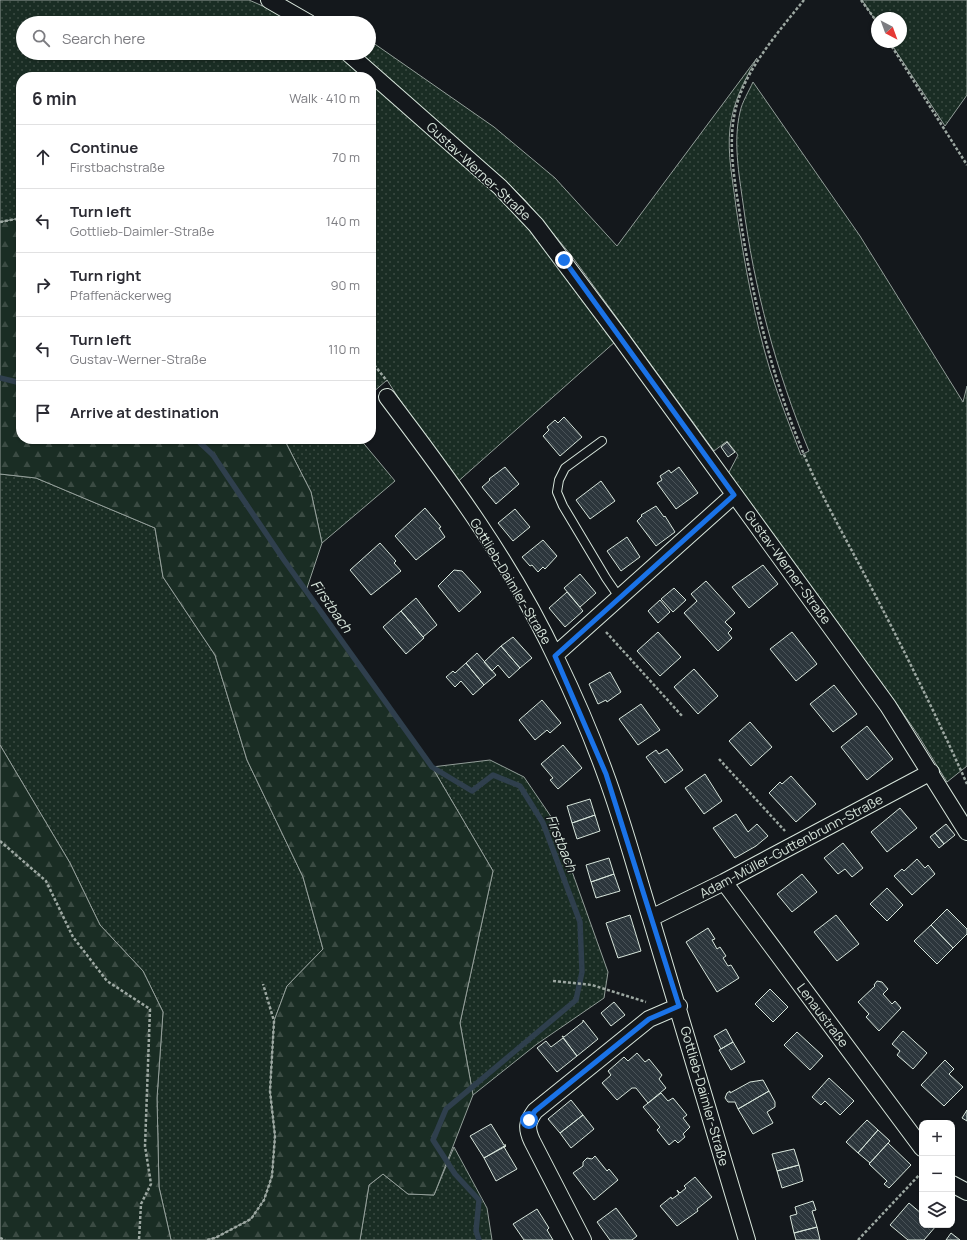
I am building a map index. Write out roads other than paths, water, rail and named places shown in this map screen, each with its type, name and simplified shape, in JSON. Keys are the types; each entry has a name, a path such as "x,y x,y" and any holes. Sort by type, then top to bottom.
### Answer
{"street":[{"path":"269,0 297,16"},
{"name":"Gustav-Werner-Straße","path":"356,60 370,72"},
{"name":"Gustav-Werner-Straße","path":"376,78 518,205 564,260 888,706 931,772 967,832"},
{"name":"Gottlieb-Daimler-Straße","path":"387,397 454,485 516,584 555,656 606,774 679,1006 747,1240"},
{"path":"555,656 619,596 734,495"},
{"name":"Adam-Müller-Guttenbrunn-Straße","path":"651,918 724,882 931,772"},
{"name":"Lenaustraße","path":"724,882 919,1144"},
{"path":"583,1240 529,1136 527,1131 529,1120 535,1111 649,1019 679,1006"},
{"path":"955,1186 967,1192"}],"lane":[{"path":"602,441 566,468 559,480 557,492 563,506 606,578 619,596"}],"waterway":[{"name":"Firstbach","path":"0,378 16,382"},
{"name":"Firstbach","path":"201,444 213,455 284,560 432,767 472,791 493,775 520,786 543,823 580,922 582,972 576,1000 446,1109 433,1140 455,1174 479,1200 476,1231 479,1240"}]}
